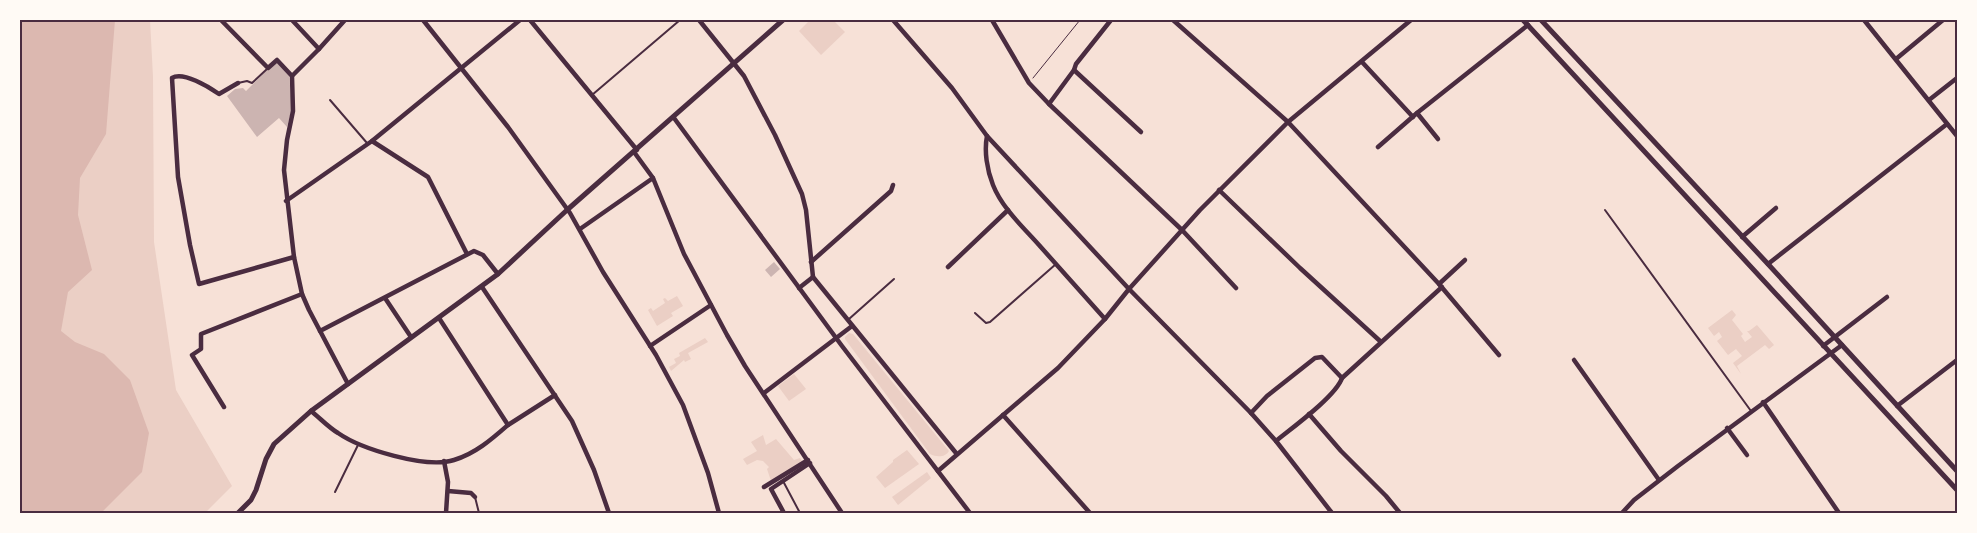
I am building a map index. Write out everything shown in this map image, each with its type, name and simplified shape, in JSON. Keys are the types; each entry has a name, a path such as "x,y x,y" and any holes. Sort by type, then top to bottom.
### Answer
{"street":[{"path":"221,20 268,68 277,60 292,76 294,111 287,140 284,170 294,257 302,294 348,384"},
{"path":"292,20 320,49"},
{"path":"292,76 320,49 345,20"},
{"path":"423,20 508,127 580,229 603,272 650,346 683,405 708,473 719,513"},
{"path":"286,200 370,142 520,20"},
{"path":"530,20 635,151 653,178 684,254 711,305 746,366 842,513"},
{"path":"699,20 744,76 756,97 802,194 806,210 813,277 956,453"},
{"path":"238,513 256,490 266,459 274,444 311,411 498,274 567,210 674,118 783,20"},
{"path":"893,20 952,88 987,136 1276,441 1332,513"},
{"path":"992,20 1029,83 1182,230 1236,288"},
{"path":"1049,104 1074,70 1076,64 1111,20"},
{"path":"1173,20 1288,122 1440,286 1499,355"},
{"path":"938,471 956,453 1058,368 1106,319 1130,289 1219,190 1288,122 1411,20"},
{"path":"1523,20 1957,490"},
{"path":"1541,20 1957,471"},
{"path":"1864,20 1957,136"},
{"path":"1896,59 1943,20"},
{"path":"1378,147 1528,25"},
{"path":"1362,62 1438,139"},
{"path":"1074,70 1141,132"},
{"path":"238,83 219,94 199,82 178,76 172,78 178,177 199,284 294,257"},
{"path":"1929,100 1957,78"},
{"path":"1622,126 1631,117"},
{"path":"674,118 799,288 970,513"},
{"path":"1768,264 1947,124"},
{"path":"987,136 985,148 990,176 1008,210 1106,319"},
{"path":"370,142 428,177 467,254"},
{"path":"580,229 653,178"},
{"path":"811,262 891,190 893,185"},
{"path":"1219,190 1380,342"},
{"path":"1742,237 1776,208"},
{"path":"948,267 1008,210"},
{"path":"320,331 474,250 481,254 498,274"},
{"path":"1276,441 1309,414 1339,385 1342,378 1465,260"},
{"path":"799,288 813,277"},
{"path":"482,287 572,421 594,470 609,513"},
{"path":"224,407 192,355 201,349 201,334 302,294"},
{"path":"1823,346 1887,297"},
{"path":"385,298 412,338"},
{"path":"650,346 711,305"},
{"path":"439,318 508,425"},
{"path":"764,394 852,326"},
{"path":"1622,513 1634,500 1727,428 1842,345"},
{"path":"1251,414 1274,390 1315,358 1322,357 1342,378"},
{"path":"1574,360 1660,480"},
{"path":"1897,406 1957,360"},
{"path":"311,411 338,433 358,445 419,461 444,462 459,459 476,450 508,425 555,395"},
{"path":"1764,402 1840,513"},
{"path":"1309,414 1400,513"},
{"path":"1003,415 1090,513"},
{"path":"1727,428 1747,455"},
{"path":"444,462 448,491 446,513"},
{"path":"784,513 771,488 809,462"},
{"path":"764,487 809,462"},
{"path":"448,491 471,493 475,497"}],"lane":[{"path":"591,96 680,20"},
{"path":"238,83 247,81 252,83 268,68"},
{"path":"330,100 370,142"},
{"path":"1605,210 1751,411"},
{"path":"975,313 986,322 990,322 1056,264"},
{"path":"847,321 894,279"},
{"path":"335,492 358,445"},
{"path":"783,481 800,513"},
{"path":"475,497 479,513"}],"path":[{"path":"1029,83 1080,20"}],"shaded area":[{"path":"20,20 150,20 153,77 154,242 176,390 232,486 205,513 20,513"},
{"path":"20,20 115,20 106,134 80,178 78,215 92,270 68,292 61,331 75,342 104,354 130,380 149,433 142,472 101,513 20,513"},
{"path":"810,20 833,20 845,32 821,55 799,31"},
{"path":"677,296 683,306 671,313 673,316 657,326 648,310 651,308 653,311 665,303 663,299 665,298 668,301"},
{"path":"1732,310 1736,315 1732,320 1743,334 1741,336 1745,342 1752,337 1747,331 1757,325 1774,345 1769,349 1765,345 1737,366 1741,374 1733,363 1742,356 1736,349 1728,355 1717,341 1722,337 1719,332 1714,336 1708,328"},
{"path":"849,333 853,334 949,451 945,455 935,456 930,454 845,339"},
{"path":"705,338 708,342 688,353 691,359 685,362 684,360 671,371 669,367 676,363 674,359 680,356 679,353"},
{"path":"794,374 806,389 789,401 778,386"},
{"path":"763,435 766,445 776,439 794,460 800,458 803,462 771,481 767,469 769,467 763,461 757,460 747,465 743,459 757,451 751,442"},
{"path":"907,450 919,464 885,488 876,477 893,460"},
{"path":"927,472 931,478 898,505 892,497"}],"building":[{"path":"276,61 289,74 292,108 287,127 279,118 257,137 227,96 235,89 243,88 246,91"},
{"path":"774,262 780,269 771,277 765,270"}]}
